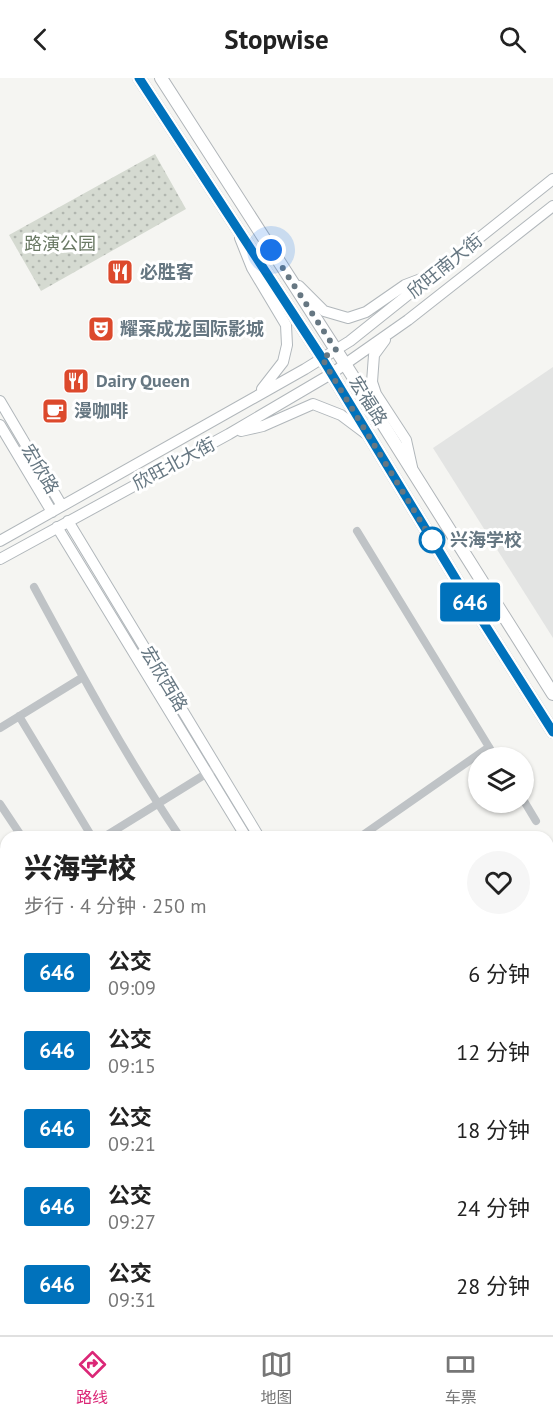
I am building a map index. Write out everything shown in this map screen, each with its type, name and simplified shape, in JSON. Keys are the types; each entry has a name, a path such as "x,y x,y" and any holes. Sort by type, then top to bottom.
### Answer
{"main road":[{"name":"宏福路","path":"139,78 322,358 459,584 551,730"},
{"name":"宏福路","path":"161,78 553,694"},
{"name":"欣旺南大街","path":"336,350 553,179"},
{"name":"欣旺南大街","path":"345,364 408,320 553,206"},
{"path":"232,221 252,268 286,325 287,345 283,362 254,397"},
{"path":"284,269 324,311 348,318 366,312 405,285 437,272"},
{"path":"408,320 385,340 374,355 372,382 376,394 406,440 413,473"},
{"name":"欣旺北大街","path":"0,541 336,350"},
{"name":"欣旺北大街","path":"0,559 229,434 345,364"},
{"name":"宏欣路","path":"0,401 62,506"},
{"path":"229,434 263,426 313,404 341,415 369,436"},
{"name":"宏欣路","path":"0,425 52,512"},
{"name":"宏欣西路","path":"68,521 212,770 243,831"},
{"name":"宏欣西路","path":"57,527 212,770 255,831"}],"street":[{"path":"357,531 489,747"},
{"path":"34,587 83,677 176,831"},
{"path":"0,728 83,677"},
{"path":"19,716 89,831"},
{"path":"369,831 468,762"},
{"path":"114,831 212,770"},
{"path":"0,804 18,831"},
{"path":"531,813 536,821"}],"shaded area":[{"name":"兴海学校","path":"553,367 553,638 433,448"}],"green space":[{"name":"路演公园","path":"155,154 186,209 41,291 9,235"}],"bus line":[{"name":"646","path":"139,78 322,358 459,584 553,732"}],"place":[{"name":"必胜客","path":"120,272"},
{"name":"耀莱成龙国际影城","path":"101,329"},
{"name":"Dairy Queen","path":"76,381"},
{"name":"漫咖啡","path":"55,411"},
{"name":"兴海学校","path":"432,540"}],"route":[{"path":"271,250 336,350 322,358 432,540"}]}
